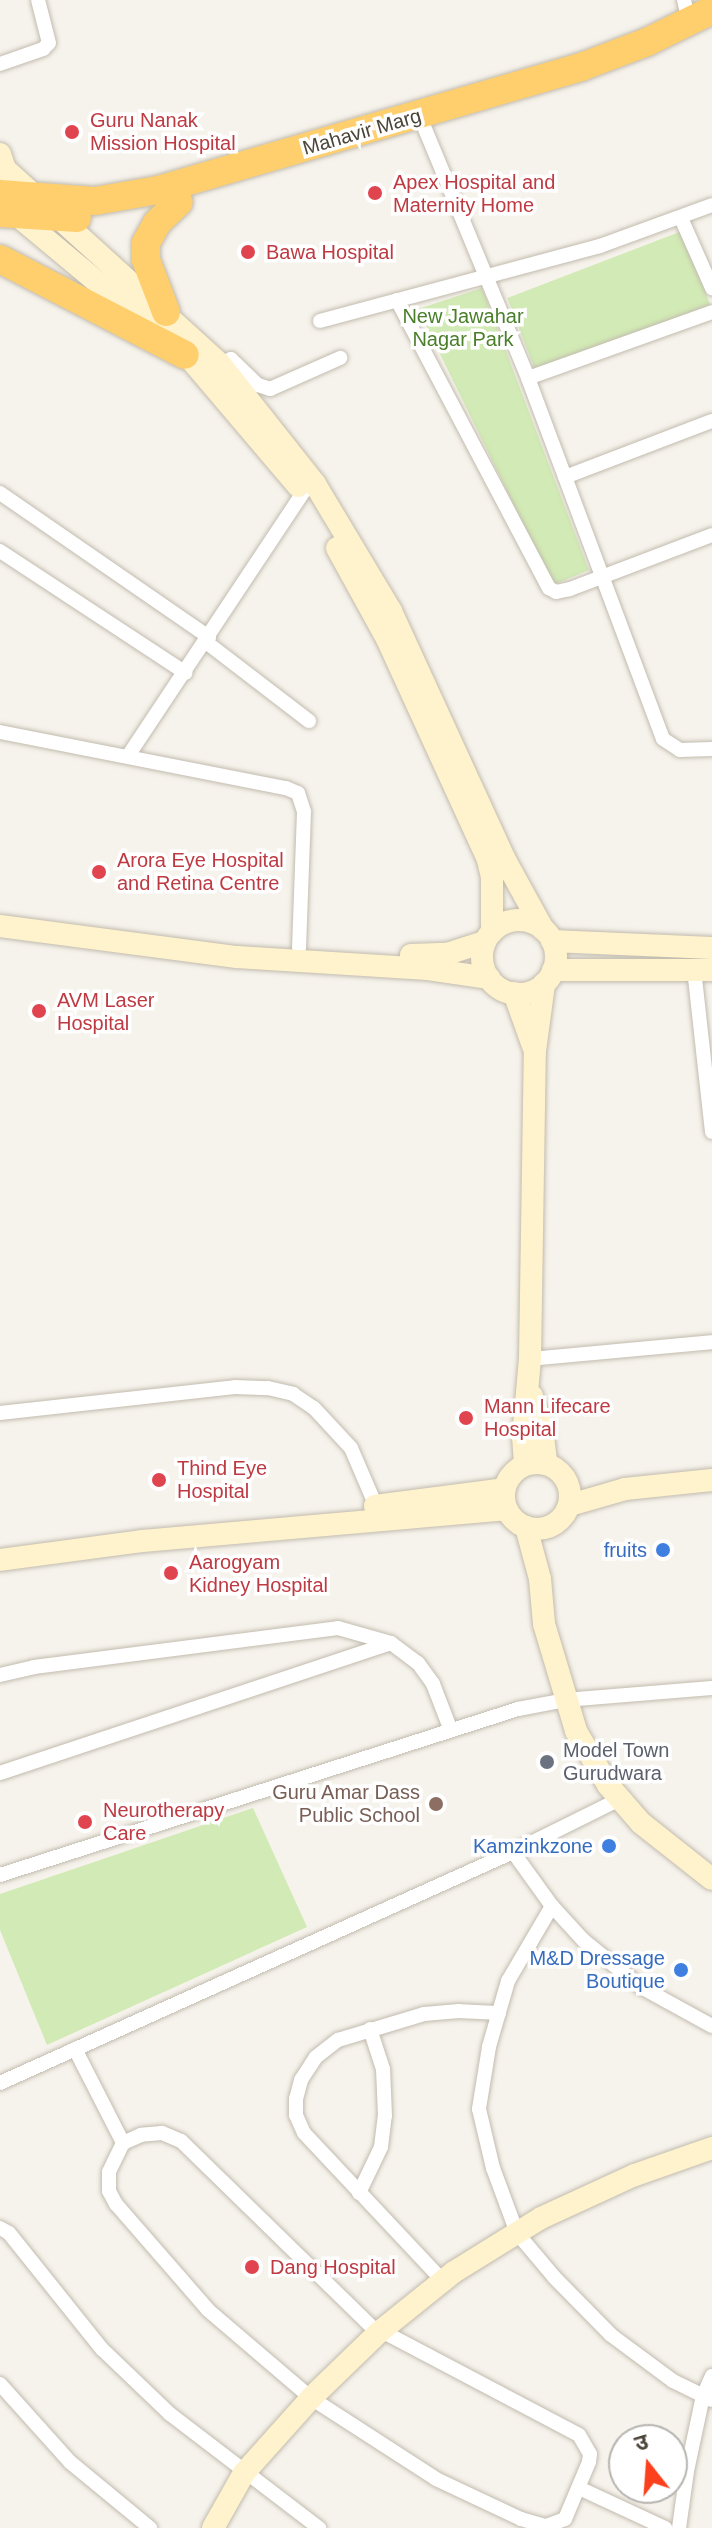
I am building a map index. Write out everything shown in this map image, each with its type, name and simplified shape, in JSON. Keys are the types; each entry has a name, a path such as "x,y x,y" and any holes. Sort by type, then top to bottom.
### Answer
{"highway":[{"name":"Mahavir Marg","path":"10,204 58,217 94,220 179,202 586,82 699,15"},
{"name":"Mahavir Marg","path":"10,204 95,201 158,190 581,67 647,42 699,15"},
{"path":"166,312 146,260 146,243 157,223 179,202"},
{"path":"0,259 185,355"}],"street":[{"path":"0,64 43,49 49,43 38,0"},
{"path":"425,129 528,378 663,739 680,750 712,749"},
{"path":"0,154 10,204 185,355 309,488 387,639 488,860 492,878 483,963 489,978"},
{"path":"320,321 600,246 712,205"},
{"path":"58,217 220,364 309,488 391,611 505,860 548,935 556,956 535,1051 529,1387 542,1428 536,1464"},
{"path":"681,218 712,288"},
{"path":"397,300 543,582 556,592 712,535"},
{"path":"528,378 712,312"},
{"path":"220,364 231,359 258,385 270,389 340,358"},
{"path":"565,477 712,421"},
{"path":"128,756 309,488"},
{"path":"0,493 208,640 309,721"},
{"path":"0,551 186,673"},
{"path":"0,732 286,788 298,793 304,812 299,948"},
{"path":"0,911 237,944 428,956 488,937 513,920 530,922 548,935 712,948"},
{"path":"0,926 237,957 428,969 489,978 514,993 528,993 549,977 703,969 712,1132"},
{"path":"514,993 535,1051"},
{"path":"530,1359 712,1342"},
{"path":"0,1413 235,1387 268,1388 293,1394 314,1408 351,1448 376,1506"},
{"path":"570,1505 568,1482 563,1474 536,1464 508,1479 505,1499 526,1527 540,1579 544,1624 576,1731 620,1799 641,1823 712,1879"},
{"path":"540,1579 555,1524 570,1505 625,1489 712,1480"},
{"path":"568,1482 625,1489"},
{"path":"0,1549 98,1533 376,1506 505,1499"},
{"path":"0,1560 505,1499"},
{"path":"526,1527 547,1528 555,1524"},
{"path":"0,1675 49,1664 338,1628 391,1643 418,1663 433,1684 450,1728"},
{"path":"0,1773 391,1643"},
{"path":"0,1875 450,1728 518,1709 565,1700 712,1688"},
{"path":"0,2083 513,1852 620,1799"},
{"path":"513,1852 552,1906 583,1940 641,1987 712,2026"},
{"path":"552,1906 508,1981 489,2047 479,2109 493,2168 517,2233 611,2335 673,2381 708,2398"},
{"path":"443,2281 304,2133 296,2115 296,2099 301,2080 316,2057 338,2040 424,2014 459,2011 499,2013"},
{"path":"359,2193 381,2147 385,2116 383,2069 370,2029"},
{"path":"75,2049 123,2143"},
{"path":"162,2133 181,2141 380,2332 579,2435 590,2454 565,2519 546,2526 521,2519 436,2479 311,2398 208,2310 116,2204 109,2191 109,2172 123,2143 141,2135 162,2133"},
{"path":"213,2528 244,2473 311,2398 380,2332 443,2281 541,2218 635,2175 712,2148"},
{"path":"0,2228 9,2233 102,2349 170,2414 319,2528"},
{"path":"679,2528 712,2376"},
{"path":"0,2384 70,2462 150,2528"},
{"path":"579,2488 665,2528"}],"green space":[{"name":"New Jawahar Nagar Park","path":"682,231 710,305 536,372 507,298"},
{"name":"New Jawahar Nagar Park","path":"482,288 589,570 553,585 418,309"},
{"path":"253,1808 307,1927 47,2045 0,1930 0,1894"}],"place":[{"name":"Guru Nanak Mission Hospital","path":"72,132"},
{"name":"Apex Hospital and Maternity Home","path":"375,193"},
{"name":"Bawa Hospital","path":"248,252"},
{"name":"Arora Eye Hospital and Retina Centre","path":"99,872"},
{"name":"AVM Laser Hospital","path":"39,1011"},
{"name":"Mann Lifecare Hospital","path":"466,1418"},
{"name":"Thind Eye Hospital","path":"159,1480"},
{"name":"fruits","path":"663,1550"},
{"name":"Aarogyam Kidney Hospital","path":"171,1573"},
{"name":"Model Town Gurudwara","path":"547,1762"},
{"name":"Guru Amar Dass Public School","path":"436,1804"},
{"name":"Neurotherapy Care","path":"85,1822"},
{"name":"Kamzinkzone","path":"609,1846"},
{"name":"M&D Dressage Boutique","path":"681,1970"},
{"name":"Dang Hospital","path":"252,2267"}]}
